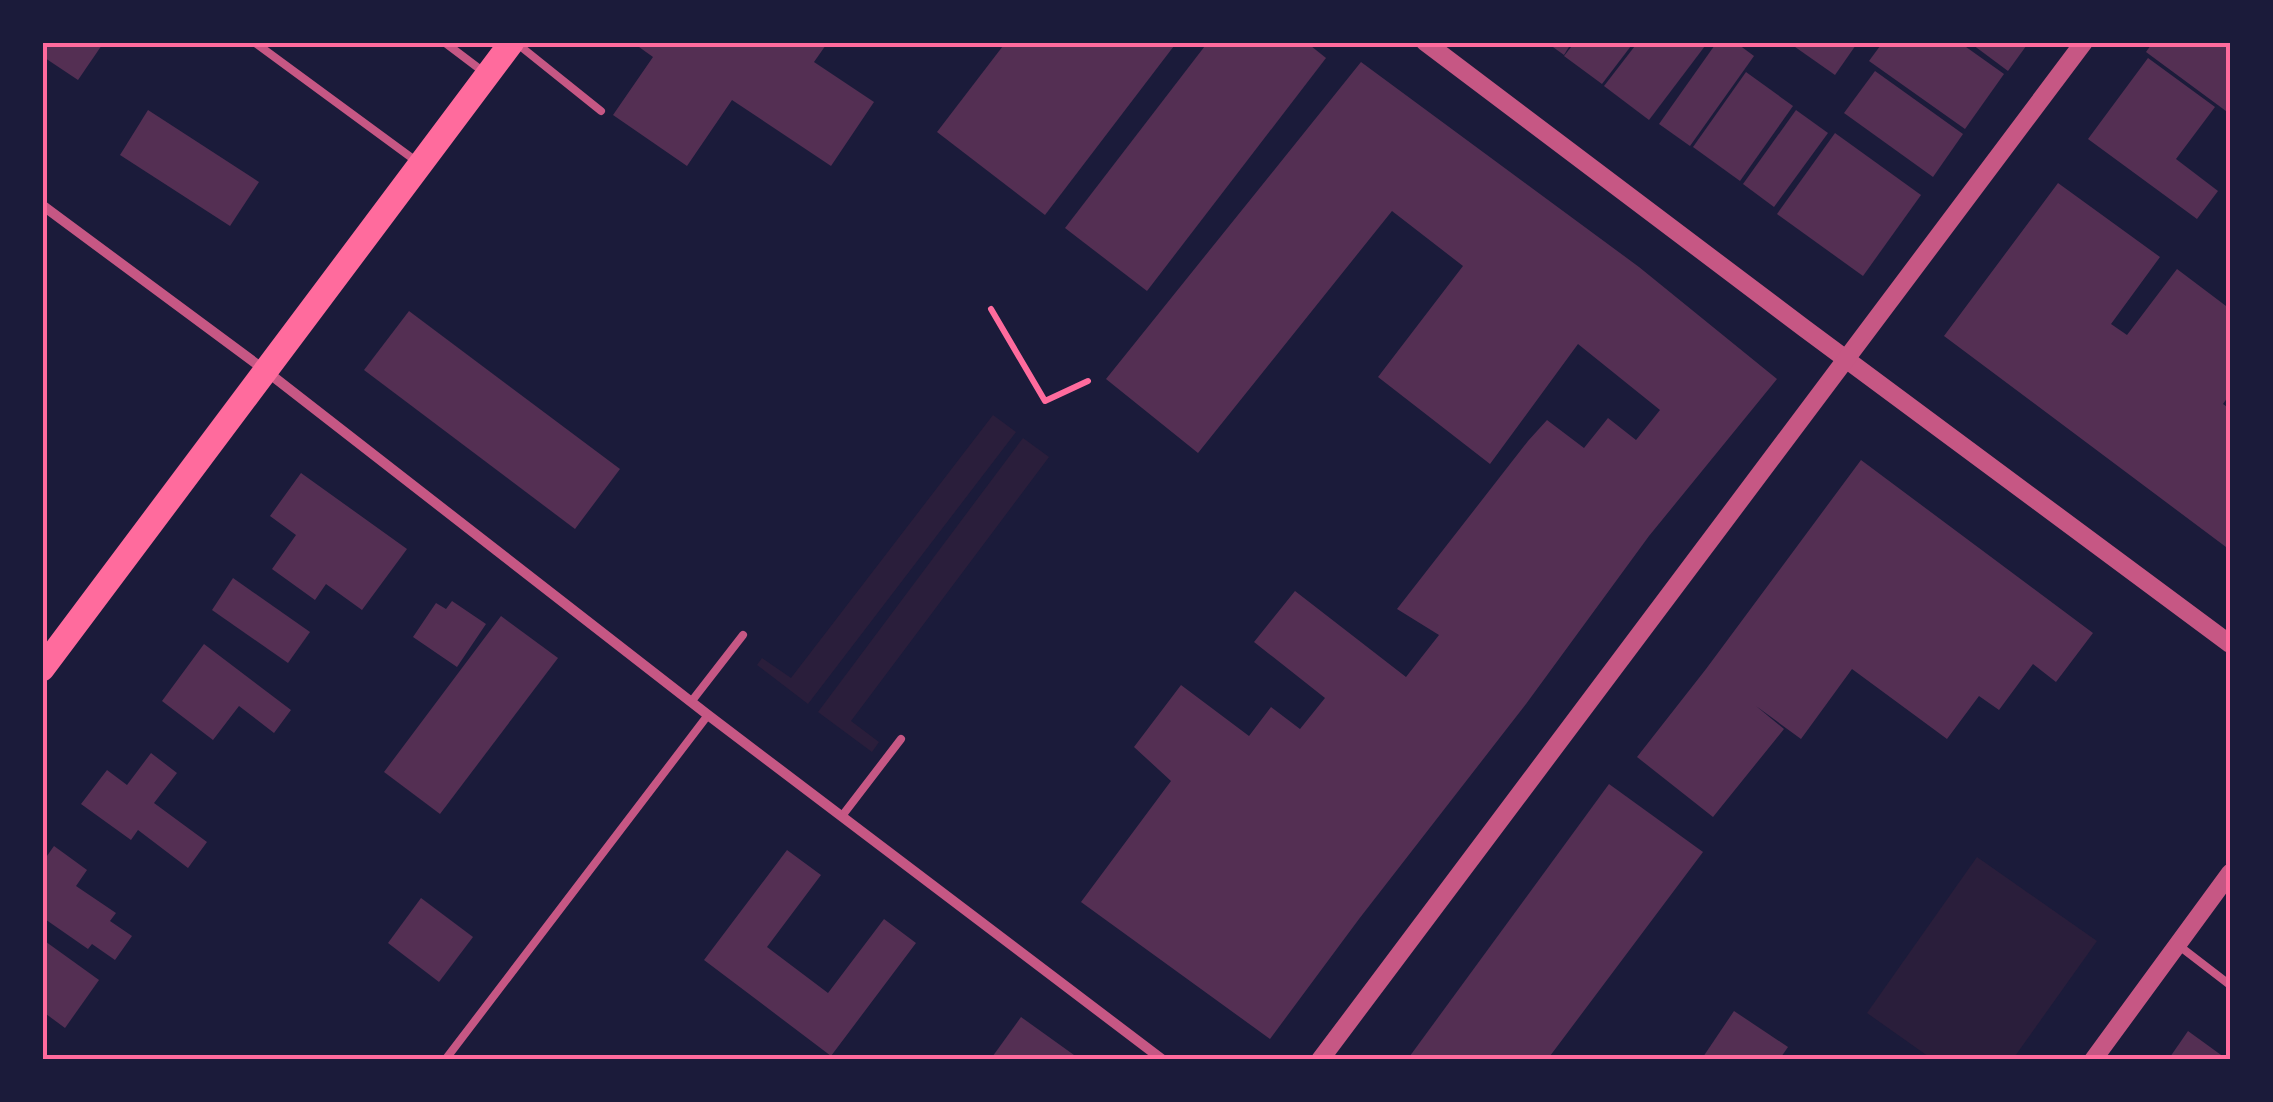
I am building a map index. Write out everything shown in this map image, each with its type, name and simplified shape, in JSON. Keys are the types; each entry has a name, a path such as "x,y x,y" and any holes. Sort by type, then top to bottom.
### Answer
{"main road":[{"path":"42,669 513,42"}],"street":[{"path":"1425,42 2230,644"},
{"path":"1320,1060 2084,42"},
{"path":"42,205 266,370 691,702 1163,1060"},
{"path":"2094,1060 2230,873"}],"lane":[{"path":"254,42 420,164"},
{"path":"444,42 488,75"},
{"path":"513,42 601,111"},
{"path":"691,702 743,635"},
{"path":"445,1060 708,715"},
{"path":"842,816 901,740"},
{"path":"2178,945 2230,985"}],"path":[{"path":"991,309 1044,401 1088,381"}],"shaded area":[{"path":"993,415 1016,432 808,704 757,665 762,658 791,678"},
{"path":"1023,438 1049,457 851,721 879,742 872,752 818,712"},
{"path":"1977,857 2097,941 2013,1059 1932,1059 1867,1013"}],"building":[{"path":"42,42 104,42 78,80 42,56"},
{"path":"632,42 828,42 814,62 874,102 831,166 732,100 687,166 613,115 653,57"},
{"path":"1006,42 1177,42 1045,215 937,132"},
{"path":"1208,42 1306,42 1326,58 1147,291 1065,228"},
{"path":"1546,42 1572,42 1564,55"},
{"path":"1575,42 1634,42 1602,84 1564,56"},
{"path":"1638,42 1708,42 1649,120 1604,86"},
{"path":"1717,42 1735,42 1754,56 1690,146 1659,124"},
{"path":"1788,42 1858,42 1835,75"},
{"path":"1883,42 1959,42 2004,74 1965,129 1869,61"},
{"path":"1969,42 2029,42 2008,71"},
{"path":"2153,42 2230,42 2230,114 2146,52"},
{"path":"2148,58 2215,107 2176,159 2218,191 2197,219 2088,139"},
{"path":"1361,62 1639,267 1777,379 1649,536 1270,1039 1081,902 1171,781 1134,747 1181,685 1249,736 1271,707 1300,729 1325,698 1254,642 1295,591 1406,677 1439,635 1397,609 1547,420 1584,448 1608,418 1636,440 1660,410 1578,344 1490,464 1378,377 1463,266 1392,211 1198,453 1106,379"},
{"path":"1875,71 1963,134 1933,177 1844,113"},
{"path":"1746,72 1793,106 1740,181 1693,147"},
{"path":"148,110 259,182 230,226 120,155"},
{"path":"1796,110 1828,133 1774,207 1743,184"},
{"path":"1835,133 1921,195 1863,276 1777,214"},
{"path":"2058,183 2160,257 2111,324 2127,335 2177,269 2230,309 2230,394 2223,404 2230,409 2230,550 1944,336"},
{"path":"409,311 620,469 575,529 364,370"},
{"path":"1861,460 2093,633 2056,682 2033,664 1999,710 1979,696 1947,739 1852,669 1801,739 1756,706 1784,729 1713,817 1637,757"},
{"path":"301,473 407,549 362,610 326,584 315,600 272,569 296,535 270,516"},
{"path":"233,578 310,632 288,663 212,610"},
{"path":"452,601 486,624 457,667 413,637 436,603 446,609"},
{"path":"501,616 558,658 440,814 384,772"},
{"path":"204,644 291,710 274,733 239,706 213,740 162,701"},
{"path":"151,753 177,773 154,803 207,842 188,868 138,830 131,840 81,804 107,770 127,785"},
{"path":"1609,784 1703,852 1547,1060 1407,1060"},
{"path":"54,846 87,870 76,886 116,913 110,921 132,936 115,960 92,944 88,949 42,917 42,863"},
{"path":"787,850 821,875 767,947 828,993 884,919 916,943 831,1056 704,960"},
{"path":"421,898 473,937 439,982 388,943"},
{"path":"42,939 99,980 65,1028 42,1011"},
{"path":"1734,1011 1788,1047 1779,1060 1701,1060"},
{"path":"1021,1017 1081,1060 990,1060"},
{"path":"2188,1031 2228,1060 2168,1060"}]}
